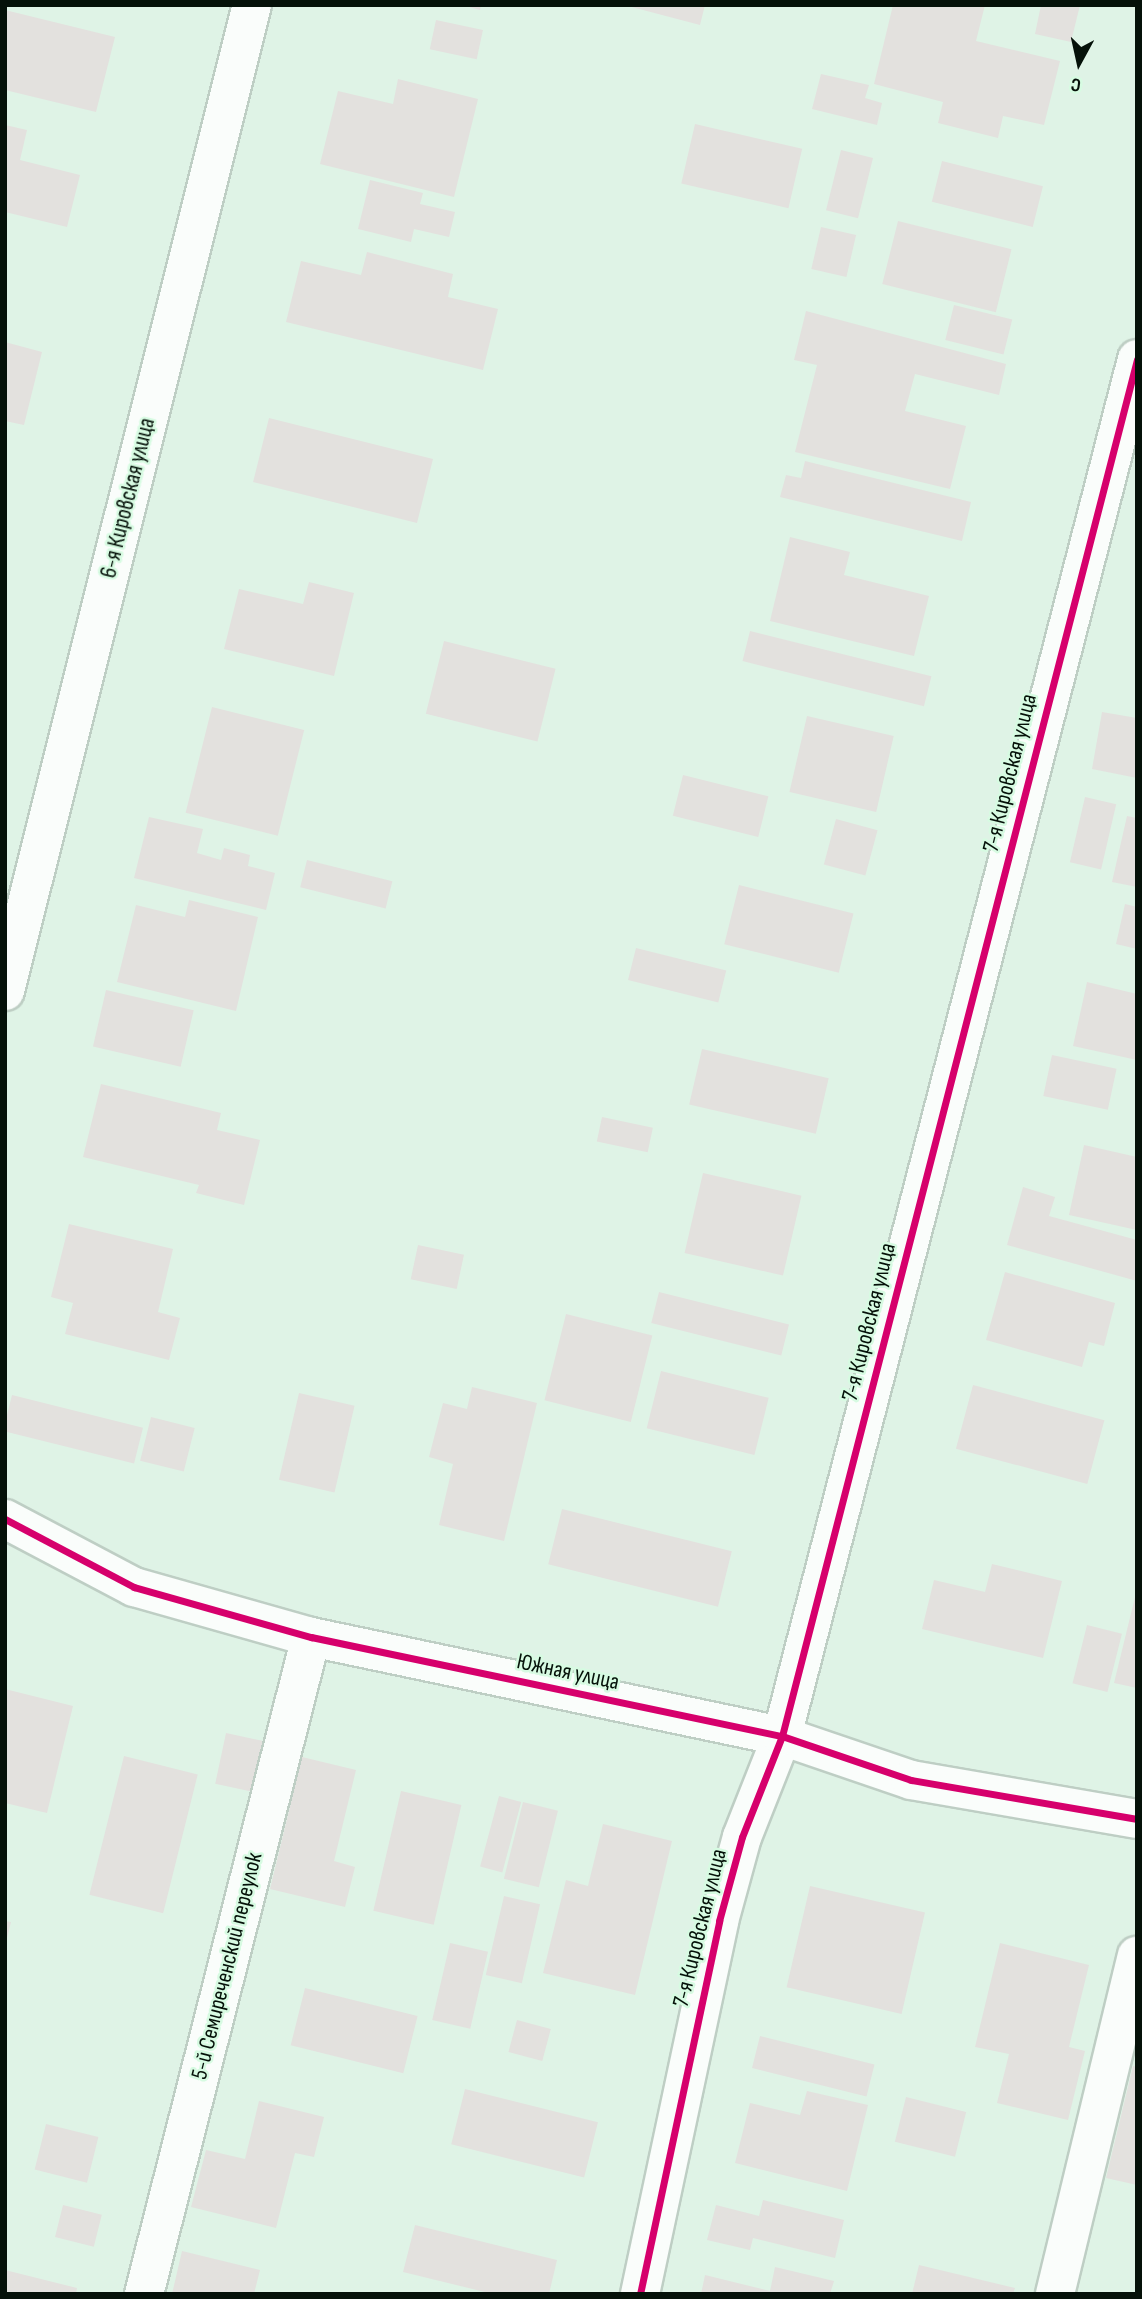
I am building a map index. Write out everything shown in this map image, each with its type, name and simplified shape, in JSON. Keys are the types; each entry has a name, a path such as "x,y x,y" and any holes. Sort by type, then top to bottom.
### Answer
{"street":[{"name":"6-я Кировская улица","path":"5,991 251,5"},
{"name":"7-я Кировская улица","path":"640,2294 719,1921 742,1837 782,1737 1137,359"},
{"name":"Южная улица","path":"5,1519 134,1587 311,1637 782,1737 911,1780 1137,1819"},
{"name":"5-й Семиреченский переулок","path":"144,2294 311,1637"},
{"path":"1055,2294 1137,1956"}],"building":[{"path":"462,5 481,5 480,10"},
{"path":"624,5 705,5 700,25"},
{"path":"893,5 985,5 976,41 1060,61 1044,125 1003,116 998,138 938,123 943,102 874,84"},
{"path":"1041,5 1080,5 1071,42 1035,34"},
{"path":"5,10 115,37 96,112 5,90"},
{"path":"436,20 483,30 477,59 430,49"},
{"path":"821,74 869,85 865,98 882,103 877,125 812,109"},
{"path":"398,79 478,99 454,197 320,164 338,91 393,104"},
{"path":"695,124 802,149 788,208 681,183"},
{"path":"5,125 27,130 20,160 80,175 67,227 5,212"},
{"path":"841,150 873,158 858,218 826,210"},
{"path":"942,161 1043,186 1033,227 932,202"},
{"path":"370,180 423,193 420,204 455,212 449,237 414,229 411,242 358,229"},
{"path":"898,221 1012,249 996,312 882,284"},
{"path":"821,227 856,235 846,277 811,269"},
{"path":"367,252 453,274 448,297 498,309 483,370 286,322 301,261 361,275"},
{"path":"954,305 1012,320 1004,354 945,340"},
{"path":"806,311 1006,364 999,395 915,374 905,411 966,426 950,489 795,452 817,365 794,360"},
{"path":"5,342 42,352 24,425 5,421"},
{"path":"269,418 433,459 417,523 253,482"},
{"path":"805,461 971,502 962,541 780,497 786,475 801,478"},
{"path":"790,537 850,552 844,575 929,596 914,656 770,621"},
{"path":"309,582 354,593 334,676 224,649 239,589 303,604"},
{"path":"750,631 931,676 924,706 743,661"},
{"path":"444,641 556,669 537,742 426,714"},
{"path":"212,707 304,730 278,836 186,813"},
{"path":"1102,712 1137,718 1137,778 1092,769"},
{"path":"807,716 894,736 876,812 789,792"},
{"path":"683,775 768,796 758,837 673,816"},
{"path":"1085,797 1116,804 1101,869 1070,862"},
{"path":"1127,816 1137,818 1137,887 1112,882"},
{"path":"149,817 203,829 197,853 221,860 224,848 250,855 248,866 275,873 266,910 134,878"},
{"path":"836,819 878,830 865,876 824,864"},
{"path":"307,860 392,881 386,908 300,887"},
{"path":"739,885 853,914 839,973 724,944"},
{"path":"189,900 258,917 236,1011 117,982 136,905 185,917"},
{"path":"1125,904 1137,907 1137,949 1116,944"},
{"path":"636,948 726,970 718,1003 628,980"},
{"path":"1087,982 1137,994 1137,1060 1073,1046"},
{"path":"106,990 194,1010 181,1067 93,1047"},
{"path":"702,1049 829,1078 816,1134 689,1105"},
{"path":"1052,1055 1117,1069 1108,1110 1043,1096"},
{"path":"101,1084 221,1113 217,1130 260,1140 244,1205 196,1193 199,1185 83,1157"},
{"path":"602,1117 653,1128 648,1152 597,1141"},
{"path":"1084,1145 1137,1157 1137,1230 1069,1215"},
{"path":"703,1173 801,1196 783,1276 685,1253"},
{"path":"1023,1187 1055,1197 1049,1216 1137,1240 1137,1281 1007,1245"},
{"path":"69,1224 173,1249 158,1312 180,1318 169,1360 65,1334 73,1303 51,1297"},
{"path":"418,1245 464,1255 457,1289 411,1279"},
{"path":"1005,1272 1115,1303 1104,1346 1089,1342 1082,1367 986,1340"},
{"path":"659,1292 789,1324 781,1355 651,1323"},
{"path":"566,1314 652,1336 631,1422 544,1400"},
{"path":"661,1371 769,1398 754,1455 647,1428"},
{"path":"973,1385 1104,1420 1087,1484 956,1449"},
{"path":"472,1387 537,1403 504,1541 439,1525 453,1464 429,1457 443,1403 467,1409"},
{"path":"299,1393 355,1406 335,1493 279,1480"},
{"path":"12,1395 143,1428 134,1464 5,1431"},
{"path":"151,1417 195,1428 184,1472 140,1461"},
{"path":"562,1509 732,1551 718,1607 548,1564"},
{"path":"992,1564 1062,1581 1043,1658 922,1629 934,1580 985,1592"},
{"path":"1137,1593 1137,1688 1114,1683"},
{"path":"1087,1625 1122,1634 1107,1692 1072,1683"},
{"path":"5,1689 73,1706 47,1813 5,1803"},
{"path":"226,1733 268,1742 257,1793 215,1784"},
{"path":"124,1756 198,1774 163,1913 89,1895"},
{"path":"302,1757 356,1770 334,1861 355,1867 345,1907 270,1889"},
{"path":"401,1791 461,1805 434,1925 373,1911"},
{"path":"499,1796 521,1802 502,1872 480,1867"},
{"path":"523,1802 558,1811 539,1887 504,1879"},
{"path":"603,1824 672,1841 635,1995 543,1973 566,1880 588,1886"},
{"path":"810,1886 925,1913 902,2014 787,1987"},
{"path":"504,1896 540,1904 522,1983 486,1975"},
{"path":"5,1921 11,1922 6,1942 5,1942"},
{"path":"450,1943 488,1952 470,2029 432,2020"},
{"path":"1000,1943 1089,1965 1069,2047 1085,2051 1068,2120 997,2103 1009,2054 975,2047"},
{"path":"305,1988 418,2016 403,2073 291,2045"},
{"path":"517,2020 551,2029 542,2061 508,2052"},
{"path":"760,2036 874,2065 867,2097 752,2068"},
{"path":"1133,2066 1137,2067 1137,2185 1106,2178"},
{"path":"465,2089 598,2122 584,2177 451,2144"},
{"path":"807,2091 868,2105 847,2191 735,2163 750,2103 800,2115"},
{"path":"906,2097 966,2112 955,2157 895,2142"},
{"path":"259,2101 324,2117 314,2157 295,2153 276,2228 191,2207 206,2150 245,2159"},
{"path":"46,2124 98,2137 87,2183 35,2170"},
{"path":"763,2200 844,2220 835,2258 753,2238 750,2250 707,2240 716,2205 759,2216"},
{"path":"63,2205 102,2215 94,2247 55,2237"},
{"path":"415,2225 557,2260 549,2294 493,2294 403,2272"},
{"path":"182,2251 260,2270 254,2294 172,2294"},
{"path":"919,2265 1015,2288 1013,2294 912,2294"},
{"path":"775,2267 834,2281 830,2294 701,2294 705,2275 770,2291"},
{"path":"5,2270 77,2288 76,2294 5,2294"}],"cycle path":[{"path":"640,2294 719,1921 742,1837 782,1736 1137,359"},
{"path":"5,1519 134,1587 311,1637 782,1736 911,1780 1137,1819"}]}
